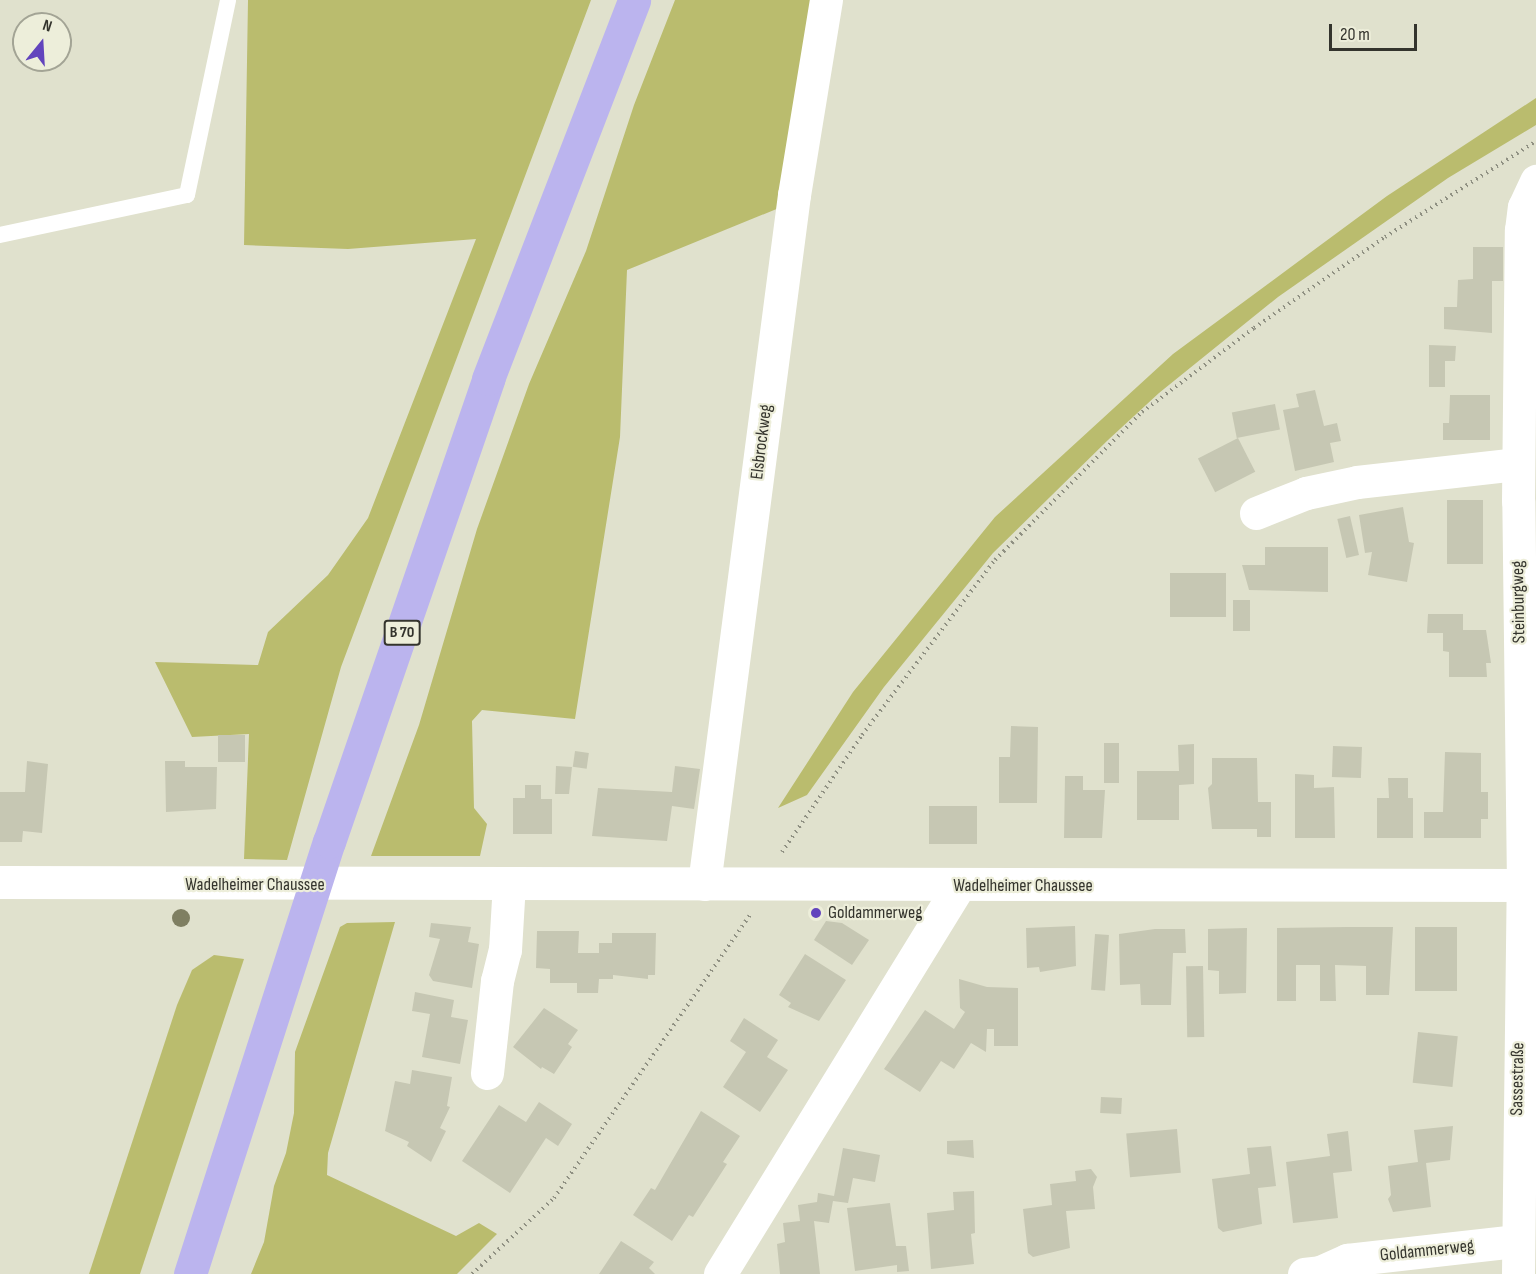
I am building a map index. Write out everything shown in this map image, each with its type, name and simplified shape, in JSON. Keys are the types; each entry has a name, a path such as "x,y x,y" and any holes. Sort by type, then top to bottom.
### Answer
{"highway":[{"name":"B 70","path":"190,1274 328,842 488,379 634,0"}],"street":[{"name":"Elsbrockweg","path":"704,884 794,195 826,0"},
{"name":"Steinburgweg","path":"1530,885 1527,501 1518,464 1521,230 1524,207 1536,181"},
{"path":"1256,513 1306,493 1347,484 1518,464"},
{"name":"Wadelheimer Chaussee","path":"0,882 248,885 509,883 957,886 1530,885"},
{"path":"487,1073 497,981 505,950 509,883"},
{"name":"Sassestraße","path":"1518,1274 1517,1241 1530,885"},
{"path":"720,1274 957,886"},
{"name":"Goldammerweg","path":"1304,1274 1320,1272 1347,1260 1517,1241"}],"lane":[{"path":"0,235 187,195 228,0"}],"path":[{"path":"472,1274 554,1198 768,885 788,839 995,560 1142,412 1366,250 1536,141"}],"green space":[{"path":"248,0 591,0 341,667 287,860 244,859 249,734 192,737 155,662 258,665 268,632 328,575 368,518 476,239 348,249 244,245"},
{"path":"675,0 813,0 779,208 627,270 620,437 575,719 482,710 472,721 474,808 487,824 480,856 371,856 419,725 477,529 529,384 586,251 634,105"},
{"path":"1536,98 1536,125 1448,178 1278,297 1159,393 1108,440 993,553 884,687 807,795 778,808 853,692 995,517 1173,354 1387,196"},
{"path":"395,922 328,1153 327,1175 456,1236 479,1223 497,1234 457,1274 251,1274 264,1242 274,1186 286,1153 294,1113 295,1052 340,927 347,923"},
{"path":"214,955 244,959 140,1274 89,1274 177,1005 192,970"}],"building":[{"path":"1473,247 1503,247 1503,281 1492,281 1492,333 1444,329 1444,307 1457,307 1458,280 1473,279"},
{"path":"1429,345 1456,346 1455,361 1445,361 1445,387 1429,387"},
{"path":"1315,390 1324,426 1337,423 1341,441 1330,443 1334,462 1295,471 1283,410 1299,407 1296,394"},
{"path":"1450,395 1490,395 1490,440 1443,440 1443,423 1449,423"},
{"path":"1275,404 1280,430 1237,438 1232,412"},
{"path":"1238,438 1255,472 1215,492 1198,458"},
{"path":"1447,500 1483,500 1483,564 1447,564"},
{"path":"1403,507 1409,542 1414,543 1407,582 1368,575 1372,552 1365,553 1359,515"},
{"path":"1350,516 1359,555 1346,558 1337,519"},
{"path":"1265,547 1328,547 1328,592 1249,590 1242,565 1265,565"},
{"path":"1170,573 1226,573 1226,617 1170,617"},
{"path":"1233,600 1250,600 1250,631 1233,631"},
{"path":"1428,614 1463,614 1463,630 1486,630 1491,663 1486,663 1487,677 1449,677 1449,652 1443,651 1443,633 1427,633"},
{"path":"1011,726 1038,727 1037,803 999,803 999,757 1010,757"},
{"path":"218,735 245,735 245,762 218,762"},
{"path":"1104,743 1119,743 1119,783 1104,783"},
{"path":"1194,744 1194,784 1179,785 1179,820 1137,820 1137,771 1179,771 1178,745"},
{"path":"1333,746 1362,747 1361,778 1332,777"},
{"path":"575,751 589,753 587,769 573,767"},
{"path":"1445,752 1481,753 1481,792 1488,792 1488,819 1481,819 1481,838 1424,838 1424,812 1443,812"},
{"path":"1212,758 1257,758 1258,802 1271,802 1271,837 1257,837 1257,829 1212,829 1208,788 1212,784"},
{"path":"27,761 48,764 42,833 23,831 22,842 0,842 0,792 25,792"},
{"path":"165,761 185,761 185,767 217,767 216,809 166,812"},
{"path":"556,766 572,767 569,794 555,794"},
{"path":"675,766 700,769 694,809 672,806 667,841 592,836 598,788 672,792"},
{"path":"1295,774 1314,775 1314,788 1334,787 1335,838 1295,838"},
{"path":"1065,776 1083,776 1083,790 1105,790 1102,838 1064,838"},
{"path":"1388,778 1408,778 1408,798 1413,798 1413,838 1377,838 1377,798 1389,798"},
{"path":"525,785 541,785 541,799 552,799 552,834 513,834 513,798 525,798"},
{"path":"929,806 977,806 977,844 929,844"},
{"path":"826,921 842,923 869,940 852,965 814,940"},
{"path":"431,923 471,927 468,942 479,944 472,988 433,981 429,975 440,939 429,937"},
{"path":"1075,926 1076,966 1040,972 1039,967 1027,968 1026,928"},
{"path":"1393,927 1389,995 1366,995 1366,966 1335,965 1336,1001 1320,1001 1320,965 1296,965 1296,1001 1277,1001 1277,928"},
{"path":"1415,927 1457,927 1457,991 1415,991"},
{"path":"1247,928 1246,993 1219,994 1219,971 1208,970 1208,929"},
{"path":"1155,929 1185,929 1186,953 1173,953 1171,1005 1141,1005 1140,984 1120,985 1119,934"},
{"path":"537,931 579,931 578,953 599,953 599,943 612,943 612,933 656,933 655,975 648,975 648,979 613,975 613,979 599,979 598,993 577,993 577,983 550,983 550,969 536,968"},
{"path":"1095,934 1109,935 1105,991 1091,990"},
{"path":"805,954 846,980 819,1021 788,1007 791,1003 779,995"},
{"path":"1186,966 1203,966 1204,1037 1187,1037"},
{"path":"959,979 987,987 1018,988 1018,1046 994,1046 994,1029 987,1029 986,1052 971,1043 954,1069 941,1061 920,1092 884,1069 925,1010 954,1029 965,1012 960,1008"},
{"path":"415,992 454,1000 451,1017 468,1020 460,1064 422,1057 430,1014 412,1011"},
{"path":"544,1008 578,1030 568,1044 572,1047 554,1074 542,1067 541,1069 513,1047"},
{"path":"744,1018 778,1040 767,1057 788,1070 760,1112 723,1087 746,1052 730,1041"},
{"path":"1418,1032 1458,1036 1452,1087 1413,1083"},
{"path":"412,1070 452,1077 447,1106 450,1107 440,1128 446,1131 431,1162 407,1146 409,1142 385,1131 395,1081 410,1084"},
{"path":"1101,1097 1122,1098 1121,1114 1100,1113"},
{"path":"539,1102 572,1124 558,1146 546,1138 510,1193 462,1161 499,1105 526,1122"},
{"path":"701,1111 740,1136 723,1162 727,1164 693,1217 689,1215 672,1241 633,1215 651,1188 655,1190"},
{"path":"1453,1126 1450,1160 1426,1163 1431,1207 1393,1212 1388,1199 1391,1195 1388,1166 1418,1162 1414,1130"},
{"path":"1177,1129 1181,1173 1130,1177 1126,1133"},
{"path":"1348,1131 1352,1171 1333,1173 1338,1218 1293,1223 1286,1162 1330,1156 1327,1134"},
{"path":"973,1140 974,1158 947,1154 947,1141"},
{"path":"1271,1146 1276,1186 1258,1188 1262,1224 1223,1232 1218,1228 1212,1179 1250,1174 1247,1148"},
{"path":"843,1148 880,1155 875,1182 853,1178 848,1203 833,1201 829,1223 814,1221 820,1274 780,1274 777,1244 785,1242 783,1223 800,1221 798,1205 817,1202 818,1193 834,1196"},
{"path":"1091,1169 1097,1177 1093,1187 1095,1209 1066,1211 1070,1248 1033,1257 1028,1253 1023,1209 1052,1205 1050,1184 1076,1181 1075,1171"},
{"path":"974,1191 975,1233 971,1234 974,1264 931,1269 927,1213 954,1210 953,1192"},
{"path":"890,1203 896,1246 906,1246 909,1271 897,1272 897,1265 855,1271 847,1208"},
{"path":"621,1241 654,1262 649,1268 655,1274 599,1274"}],"place":[{"name":"Goldammerweg","path":"816,913"}]}
